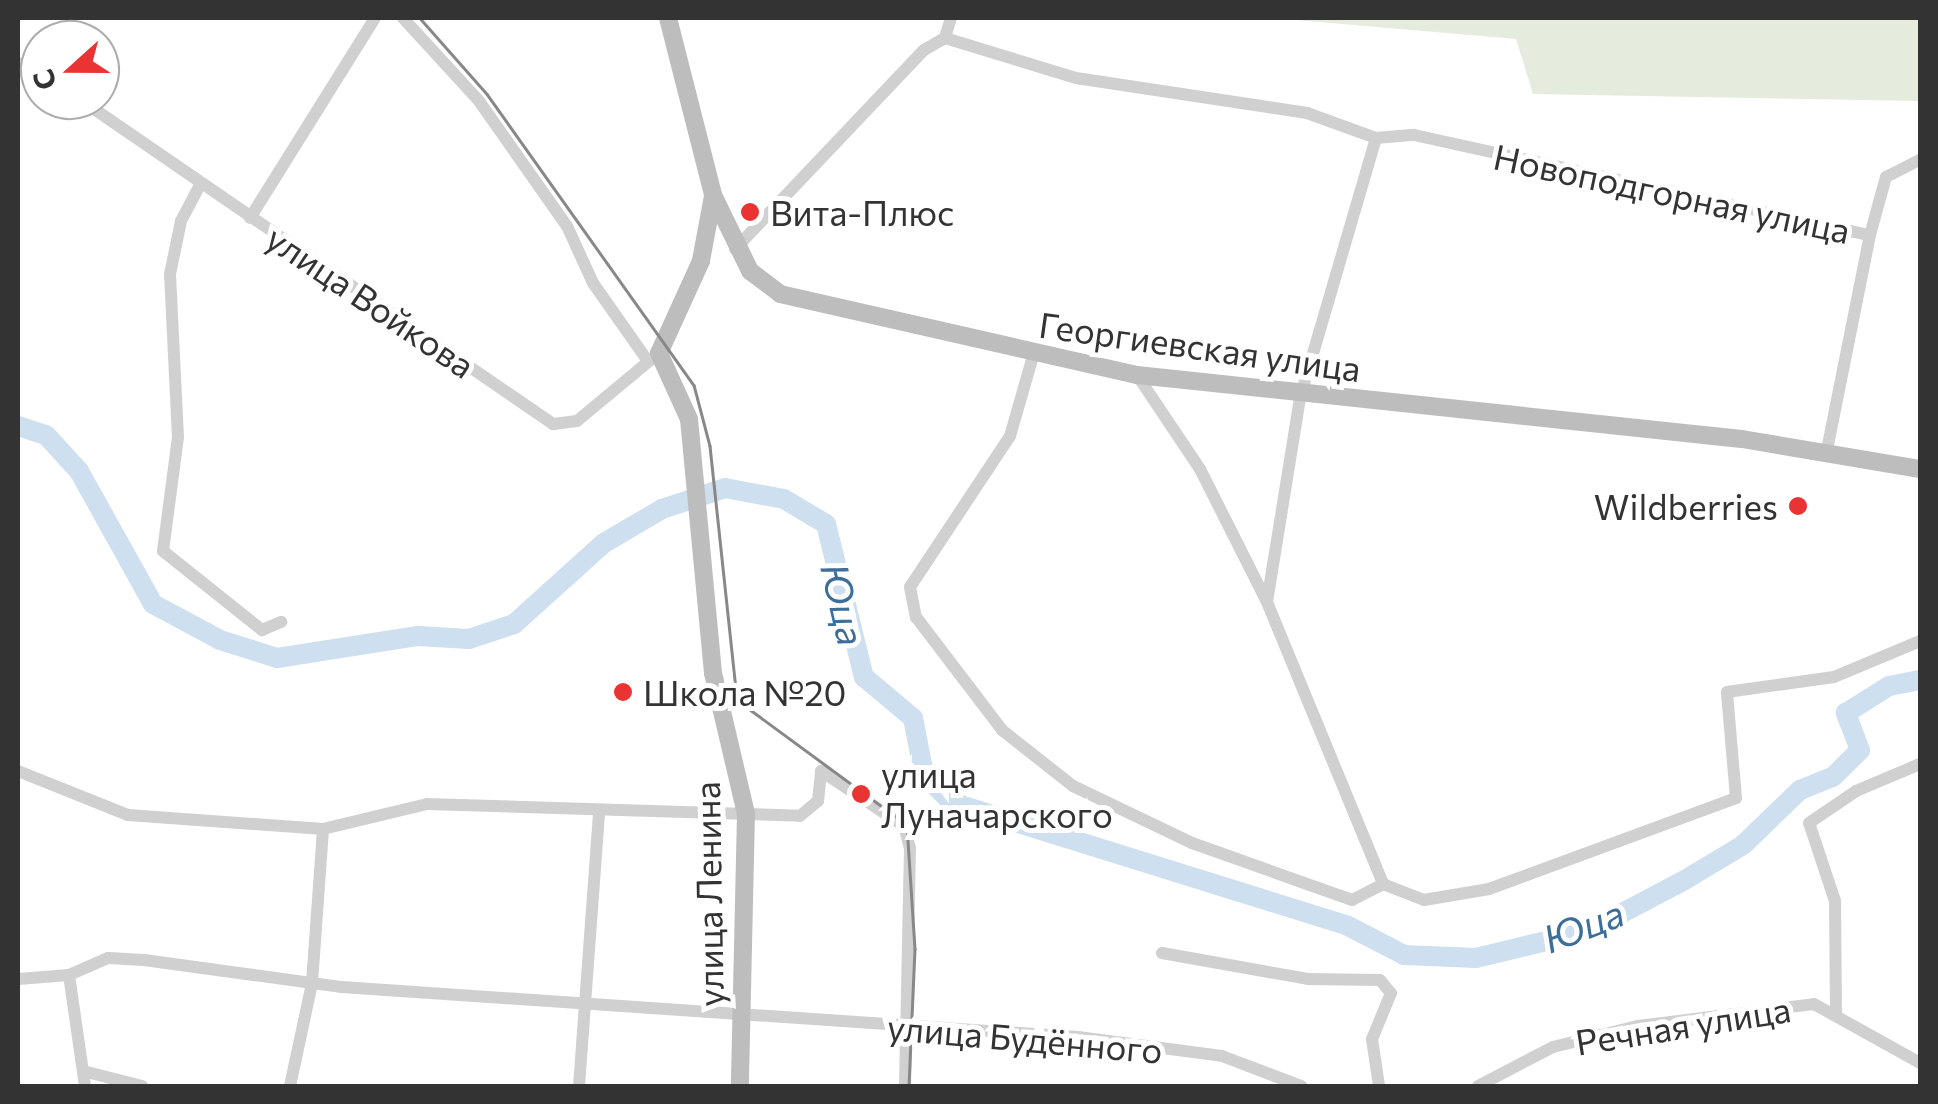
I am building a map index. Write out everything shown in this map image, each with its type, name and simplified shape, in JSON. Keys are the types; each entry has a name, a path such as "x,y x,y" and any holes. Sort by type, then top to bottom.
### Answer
{"main road":[{"name":"Георгиевская улица","path":"668,18 713,196 735,250 765,287 793,299 1033,356 1137,375 1300,398 1828,450 1920,469"},
{"path":"652,355 701,260 713,196"},
{"path":"701,260 735,250"},
{"name":"улица Ленина","path":"652,355 674,374 696,462 712,672 746,814 740,1086"}],"street":[{"path":"250,218 375,18"},
{"path":"403,18 523,164 652,355"},
{"path":"735,250 924,50 945,38 951,18"},
{"name":"Новоподгорная улица","path":"945,38 1076,78 1307,112 1376,138 1414,135 1870,235 1886,177 1920,160"},
{"name":"улица Войкова","path":"109,120 553,424 577,421 652,355"},
{"path":"1266,602 1300,398 1376,138"},
{"path":"201,183 182,221 170,274 178,437 163,551 262,630 281,622"},
{"path":"1828,450 1870,235"},
{"path":"1033,356 1010,436 910,587 916,617 1002,730 1073,786 1192,843 1352,900 1383,884"},
{"path":"1137,375 1200,470 1266,602 1383,884 1424,900 1489,888 1736,798 1728,692 1834,677 1920,641"},
{"name":"Речная улица","path":"1836,1014 1835,902 1808,823 1856,791 1920,764"},
{"path":"18,771 128,815 322,829 427,804 599,814 811,812 821,771 904,826 910,848 905,1086"},
{"path":"580,1086 599,814"},
{"path":"290,1086 312,983 322,829"},
{"path":"1162,953 1308,979 1380,980 1391,992 1372,1039 1379,1086"},
{"name":"улица Будённого","path":"18,979 69,975 108,958 144,960 312,983 744,1018 907,1027 1222,1056 1301,1086"},
{"path":"69,975 87,1072 85,1086"},
{"name":"Речная улица","path":"1478,1086 1553,1047 1638,1026 1814,1004 1920,1063"},
{"path":"87,1072 142,1086"}],"shaded area":[{"path":"1273,18 1920,18 1920,101 1533,94 1516,39"}],"waterway":[{"name":"Юца","path":"18,426 46,435 79,471 153,604 220,640 277,658 418,636 469,639 514,624 604,543 662,509 725,488 784,499 826,524 864,677 913,718 924,774 951,802 1348,926 1404,955 1476,958 1588,931 1683,881 1743,845 1800,790 1833,777 1860,750 1846,713 1889,686 1920,680"}],"tram line":[{"path":"420,18 487,94 694,385 710,446 737,700 907,825 915,949 909,1086"}],"place":[{"name":"Вита-Плюс","path":"750,212"},
{"name":"Wildberries","path":"1798,506"},
{"name":"Школа №20","path":"623,692"},
{"name":"улица Луначарского","path":"861,794"}]}
